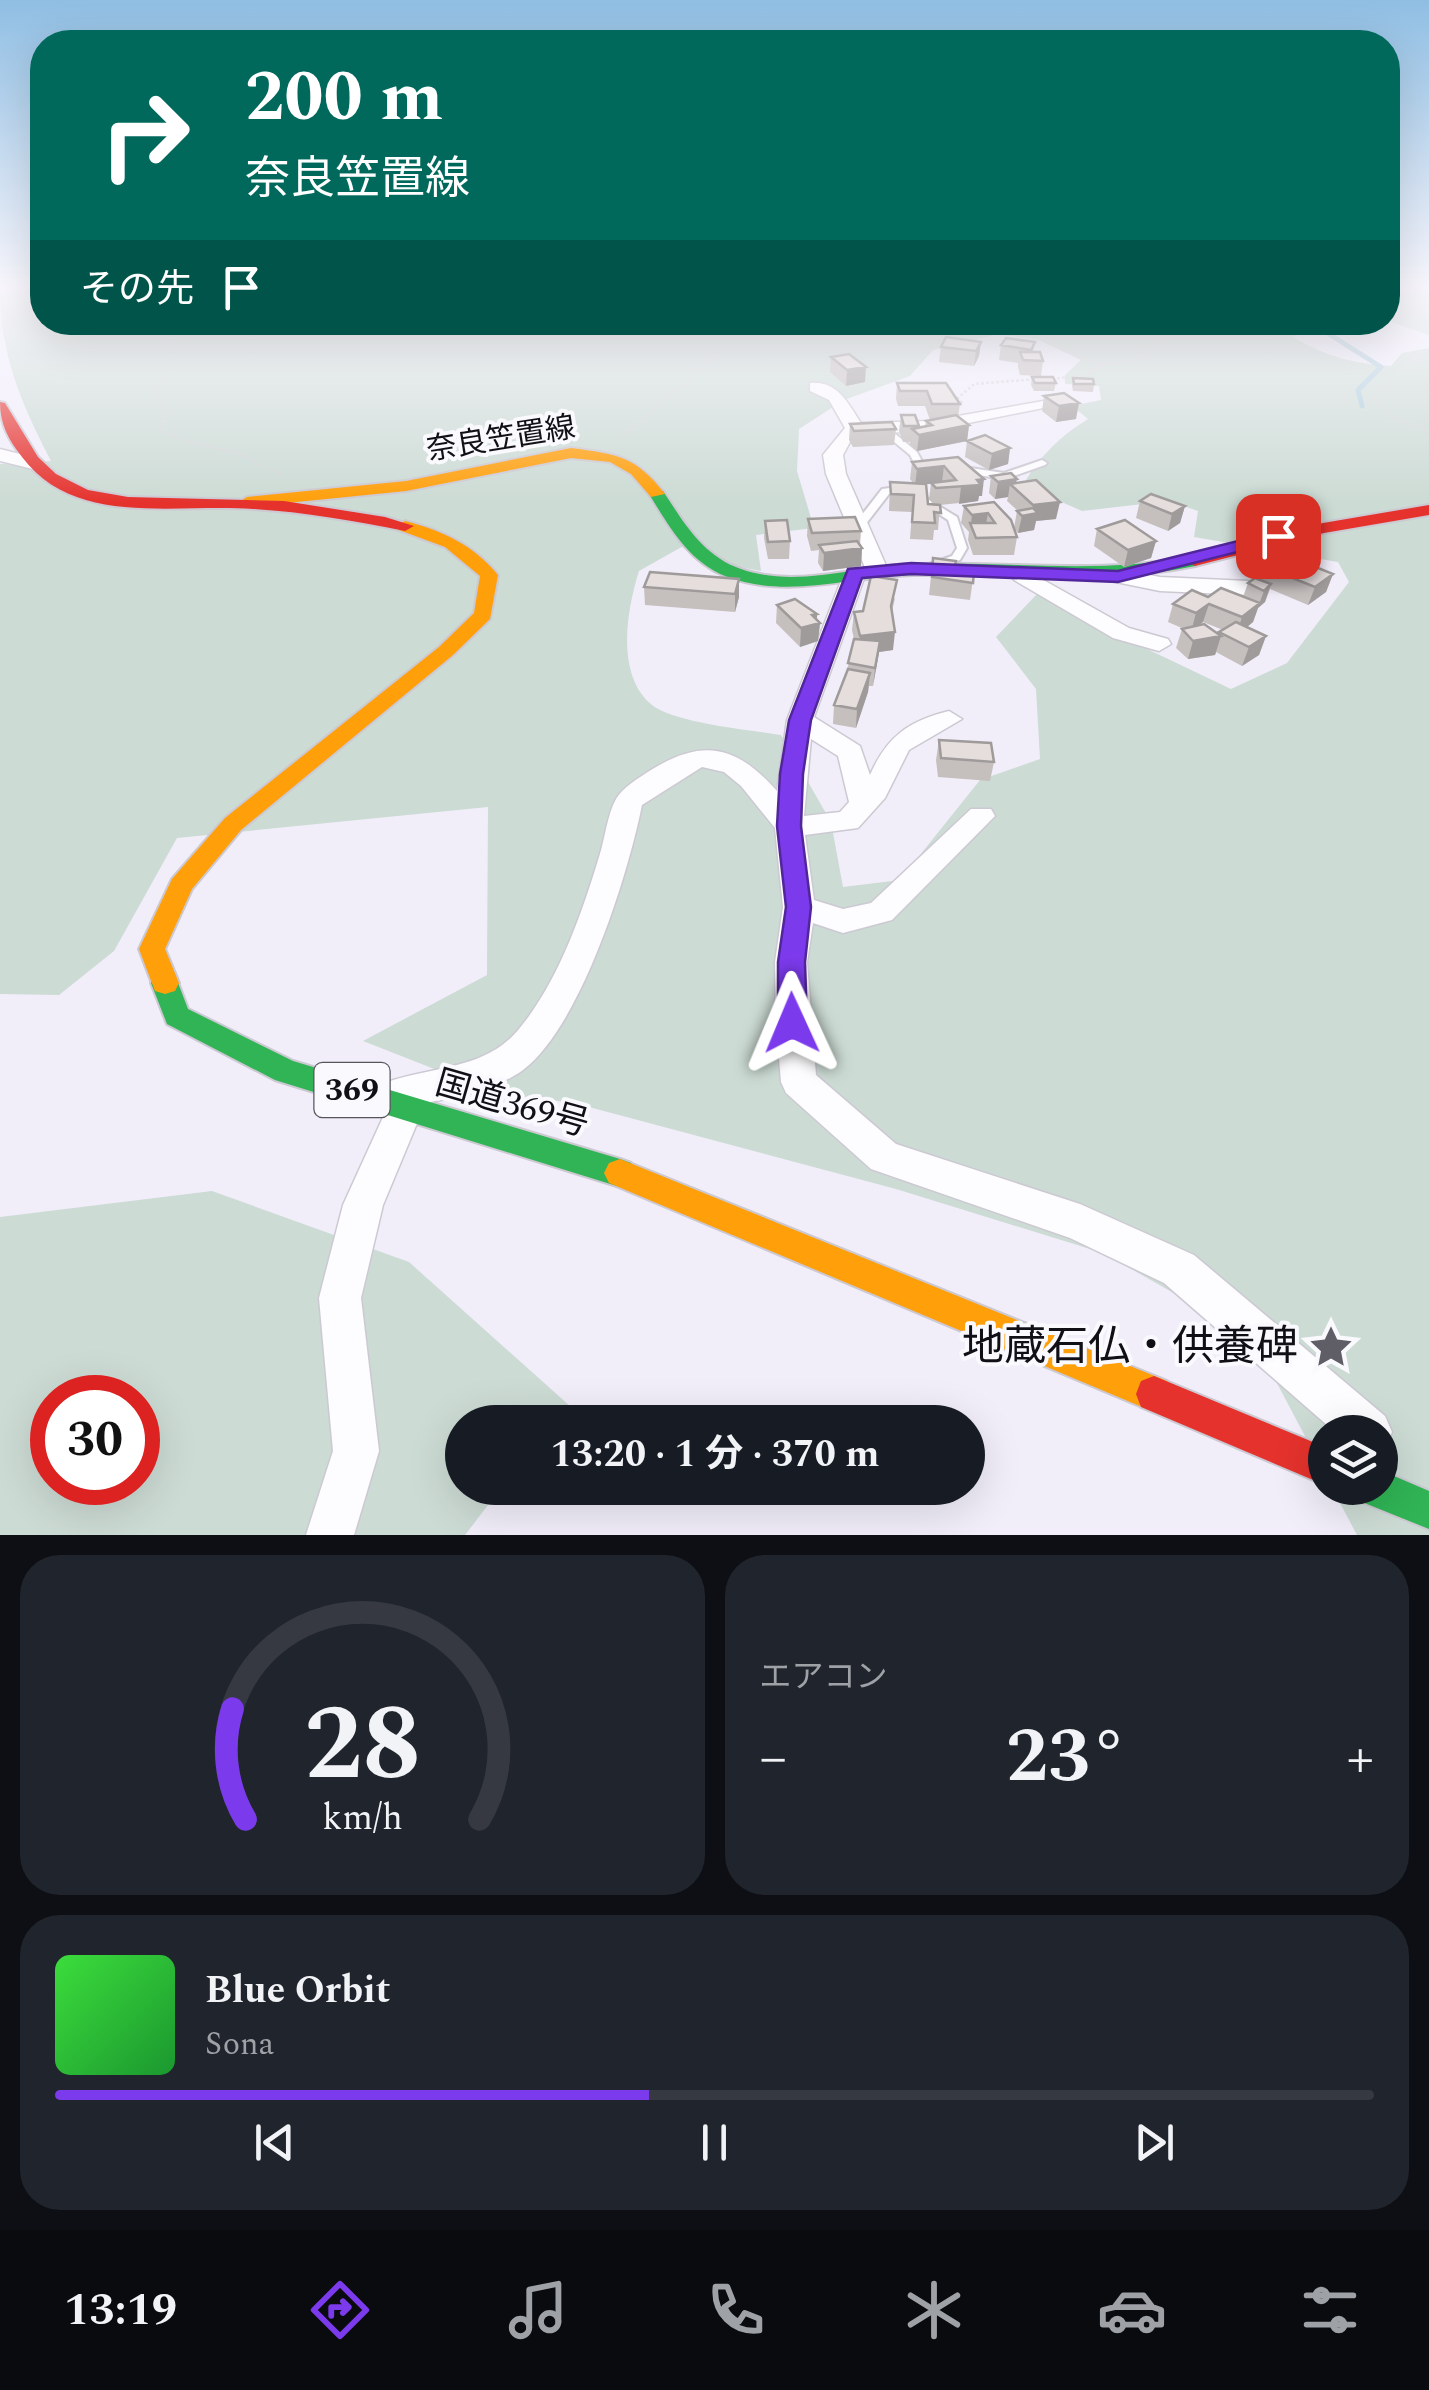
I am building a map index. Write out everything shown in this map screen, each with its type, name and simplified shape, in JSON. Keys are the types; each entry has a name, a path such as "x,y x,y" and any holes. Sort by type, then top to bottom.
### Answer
{"main road":[{"name":"国道369号","path":"1,409 33,463 62,485 100,496 240,503 373,521 446,539 476,558 489,575 483,615 446,651 233,824 181,885 152,949 177,1016 286,1071 648,1180 1308,1459"},
{"name":"奈良笠置線","path":"240,503 428,482 548,457 595,454 630,464 644,478 687,547 716,568 782,581 866,571 930,569 1118,576 1305,529 1429,510"},
{"path":"1398,1497 1429,1510"}],"street":[{"path":"816,387 836,398 862,428"},
{"path":"1049,405 974,419 862,428 833,455 836,474 858,527 866,571 800,720 789,826 798,907 791,962 799,1082 884,1157 1080,1223 1179,1269 1349,1415"},
{"path":"0,455 33,463"},
{"path":"1022,575 1121,633 1158,644"},
{"path":"1118,576 1160,584 1249,588"},
{"path":"789,826 848,821 878,792 897,746 924,728 950,719"},
{"path":"800,720 850,752 864,804"},
{"path":"330,1535 356,1450 340,1298 392,1103 512,1058 552,1012 623,838 629,801 660,775 684,760 723,759 750,775 789,826"},
{"path":"798,907 843,921 881,912 981,816"},
{"path":"1398,1462 1429,1492"}],"lane":[{"path":"862,428 890,430 900,445 914,454 924,474"},
{"path":"951,472 1005,476 1042,462"},
{"path":"904,489 906,477 937,473"},
{"path":"858,527 886,491 912,488 934,510 954,520 972,518"},
{"path":"930,569 936,561 956,558 962,548 954,520"}],"path":[{"path":"171,361 173,367 153,392 167,409 159,429 196,447 230,450 259,468 334,493"},
{"path":"595,454 609,448 710,361"},
{"path":"1091,361 1101,365 1131,361"},
{"path":"1410,361 1373,397 1392,417 1429,432"},
{"path":"974,419 958,398 974,384 1072,380 1100,371 1101,365"}],"shaded area":[{"path":"9,361 924,361 910,376 844,400 799,429 797,471 814,528 756,535 761,571 724,564 694,540 639,571 628,622 628,659 633,677 652,705 677,717 781,735 831,822 843,887 900,880 980,780 1040,759 1036,689 996,637 1039,592 1080,605 1145,648 1231,689 1287,663 1349,582 1338,562 1194,537 1198,511 1169,501 1082,511 1023,485 1051,448 1088,419 1072,406 1101,400 1099,386 1065,384 1065,375 1080,361 1351,361 1391,366 1396,361 1429,361 1429,1535 1357,1535 1341,1505 1398,1505 1398,1415 1308,1415 1308,1442 1253,1338 1103,1253 896,1189 574,1103 498,1094 363,1041 487,975 488,807 177,838 114,951 59,995 0,994 0,464 51,461 30,419"},
{"path":"212,1191 409,1262 569,1405 445,1405 445,1505 488,1505 465,1535 0,1535 0,1217"}],"building":[{"path":"835,361 858,361 866,367 847,370"},
{"path":"1032,377 1053,377 1056,383 1035,383"},
{"path":"1073,378 1093,379 1094,384 1074,384"},
{"path":"897,383 946,383 960,404 932,404 927,391 900,391"},
{"path":"1064,393 1079,403 1059,406 1044,396"},
{"path":"901,415 915,415 919,426 904,426"},
{"path":"956,415 969,425 919,435 912,429 932,425 926,421"},
{"path":"892,422 896,429 854,431 850,424"},
{"path":"985,435 1010,448 992,454 967,441"},
{"path":"958,457 984,479 977,480 981,485 936,488 931,483 956,480 944,466 917,469 912,462"},
{"path":"1011,473 1017,479 998,482 991,476"},
{"path":"1036,480 1060,502 1033,505 1010,484"},
{"path":"890,482 926,484 928,504 940,505 941,513 934,512 935,523 912,522 914,495 891,494"},
{"path":"1151,494 1185,506 1172,514 1140,501"},
{"path":"994,502 1011,520 1017,537 976,538 970,523 995,523 988,513 972,515 964,506"},
{"path":"1033,508 1038,513 1022,516 1017,511"},
{"path":"855,517 861,531 812,533 808,519"},
{"path":"787,520 790,541 768,542 765,521"},
{"path":"1125,520 1156,541 1128,550 1097,529"},
{"path":"857,541 862,548 824,553 819,545"},
{"path":"1279,552 1333,574 1315,587 1260,565"},
{"path":"933,558 956,561 954,569 974,572 973,583 932,577"},
{"path":"650,572 739,579 735,594 644,587"},
{"path":"871,576 897,580 891,606 895,632 860,636 854,612 863,611"},
{"path":"1255,578 1271,584 1264,591 1248,583"},
{"path":"1221,588 1260,603 1242,617 1209,604 1196,613 1173,604 1192,590 1208,597"},
{"path":"795,599 817,614 812,615 820,623 801,628 777,605"},
{"path":"1236,622 1266,636 1249,647 1219,632"},
{"path":"1204,624 1221,636 1193,641 1182,629"},
{"path":"854,639 880,641 875,668 848,663"},
{"path":"848,669 870,673 857,709 834,705"},
{"path":"939,740 991,743 994,762 941,758"}],"waterway":[{"path":"1362,406 1358,390 1381,367 1371,361"}],"traffic: fast":[{"path":"657,494 680,530 708,559 734,573 778,582 915,569 1123,573 1195,561"},
{"path":"165,983 177,1016 285,1071 620,1173"},
{"path":"1398,1497 1429,1510"}],"traffic: slow":[{"path":"247,502 406,486 571,453 614,458 637,471 657,494"},
{"path":"165,983 152,949 181,885 233,824 446,651 483,615 489,575 451,544 405,526"},
{"path":"620,1173 1154,1394"}],"traffic: jam":[{"path":"0,406 32,460 50,477 82,493 151,504 284,506 405,526"},
{"path":"1195,561 1323,528 1429,510"},
{"path":"1154,1394 1308,1459"}],"place":[{"name":"地蔵石仏・供養碑","path":"1331,1347"}],"route":[{"path":"792,1023 791,962 798,907 789,826 792,774 800,720 838,627 855,573 911,568 1118,576 1150,572 1278,536"}]}
